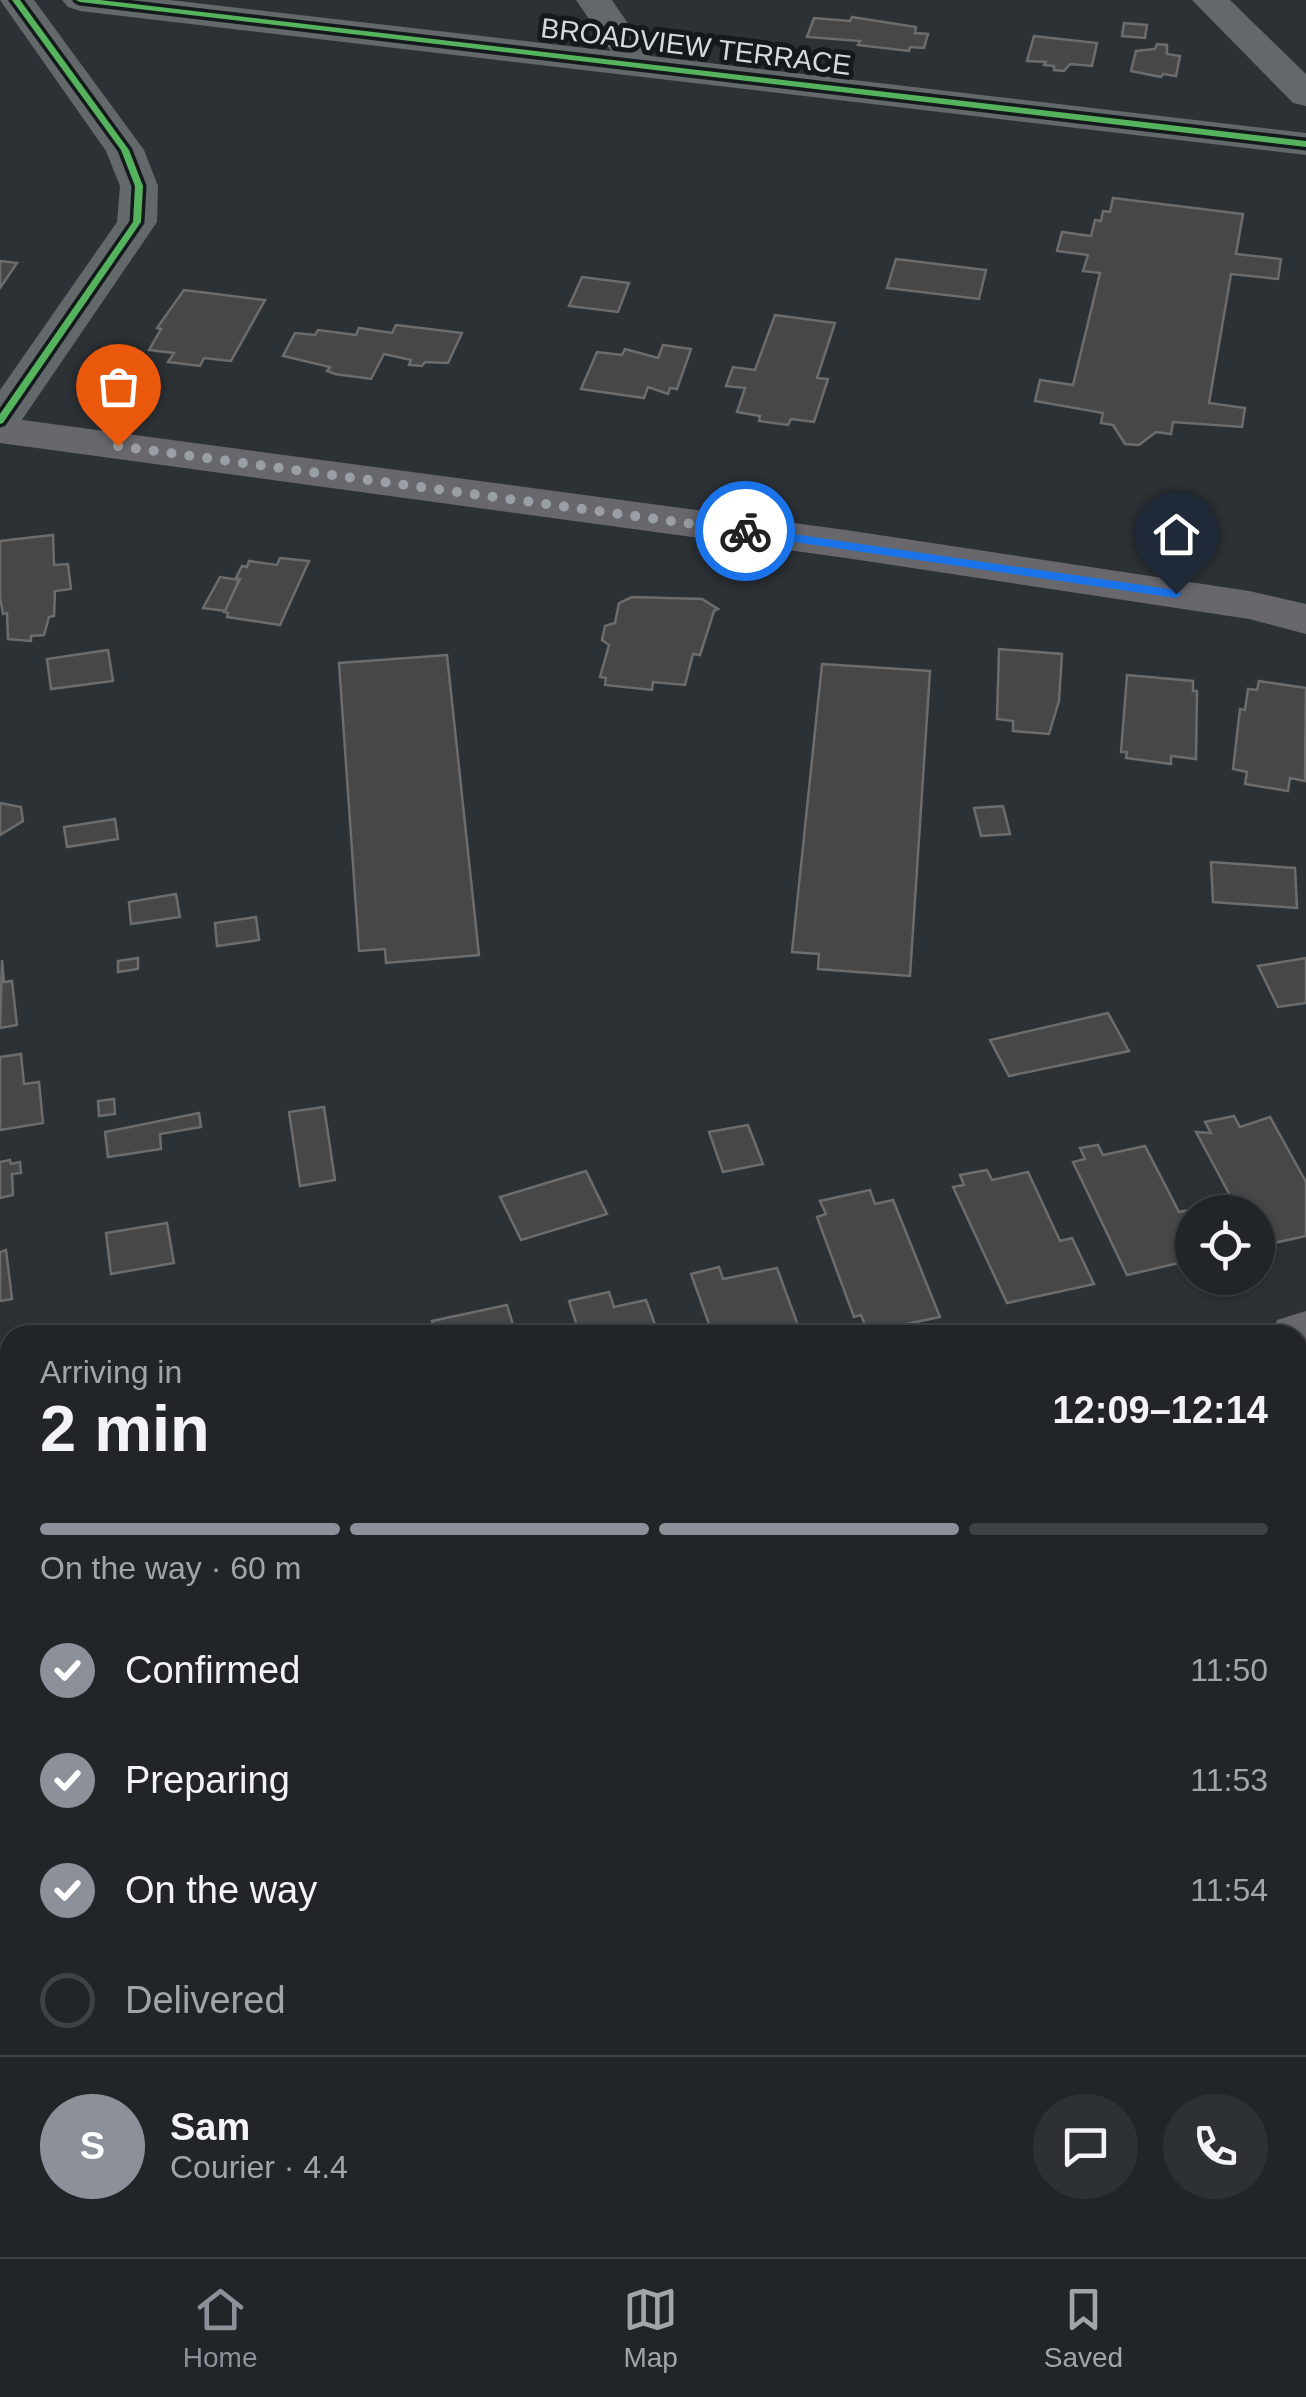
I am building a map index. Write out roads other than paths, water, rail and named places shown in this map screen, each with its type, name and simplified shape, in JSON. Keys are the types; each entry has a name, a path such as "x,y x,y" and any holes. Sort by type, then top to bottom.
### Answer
{"main road":[{"path":"0,430 846,544 1249,605 1306,619"}],"street":[{"path":"0,421 136,222 140,186 126,150 16,0"},
{"name":"BROADVIEW TERRACE","path":"80,0 1306,144"},
{"path":"594,0 638,65"},
{"path":"1210,0 1306,95"}]}
